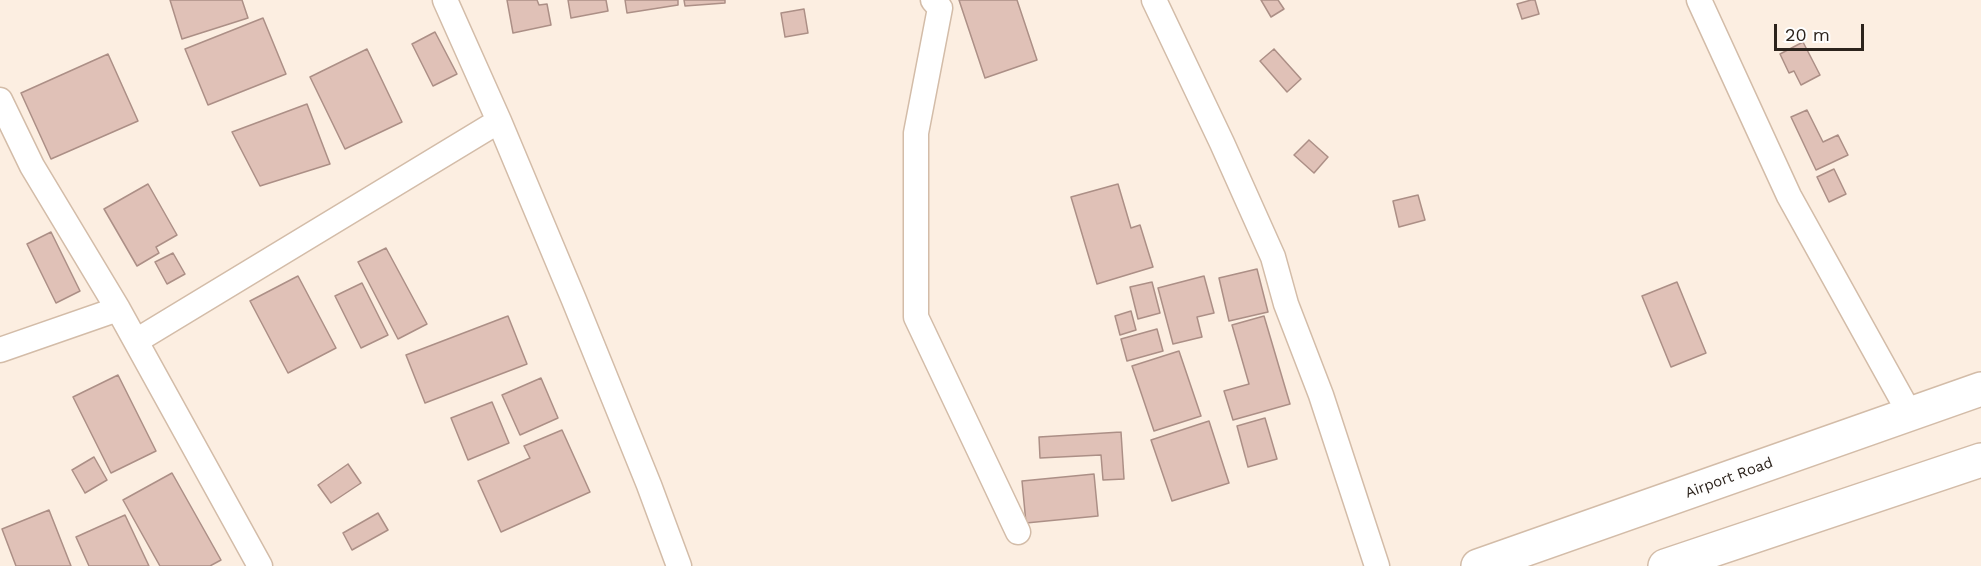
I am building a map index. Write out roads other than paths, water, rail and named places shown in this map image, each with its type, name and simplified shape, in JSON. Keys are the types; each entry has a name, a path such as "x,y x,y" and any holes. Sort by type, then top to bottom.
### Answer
{"highway":[{"name":"Airport Road","path":"1478,566 1981,389"},
{"path":"1665,566 1981,460"}],"street":[{"path":"445,0 499,121 574,300 649,485 679,566"},
{"path":"933,0 940,8 916,133 916,317 1018,532"},
{"path":"1154,0 1273,257 1286,304 1322,395 1377,566"},
{"path":"1700,0 1789,196 1910,414"},
{"path":"0,100 32,166 118,309 260,566"},
{"path":"136,341 499,121"},
{"path":"0,350 118,309"}]}
